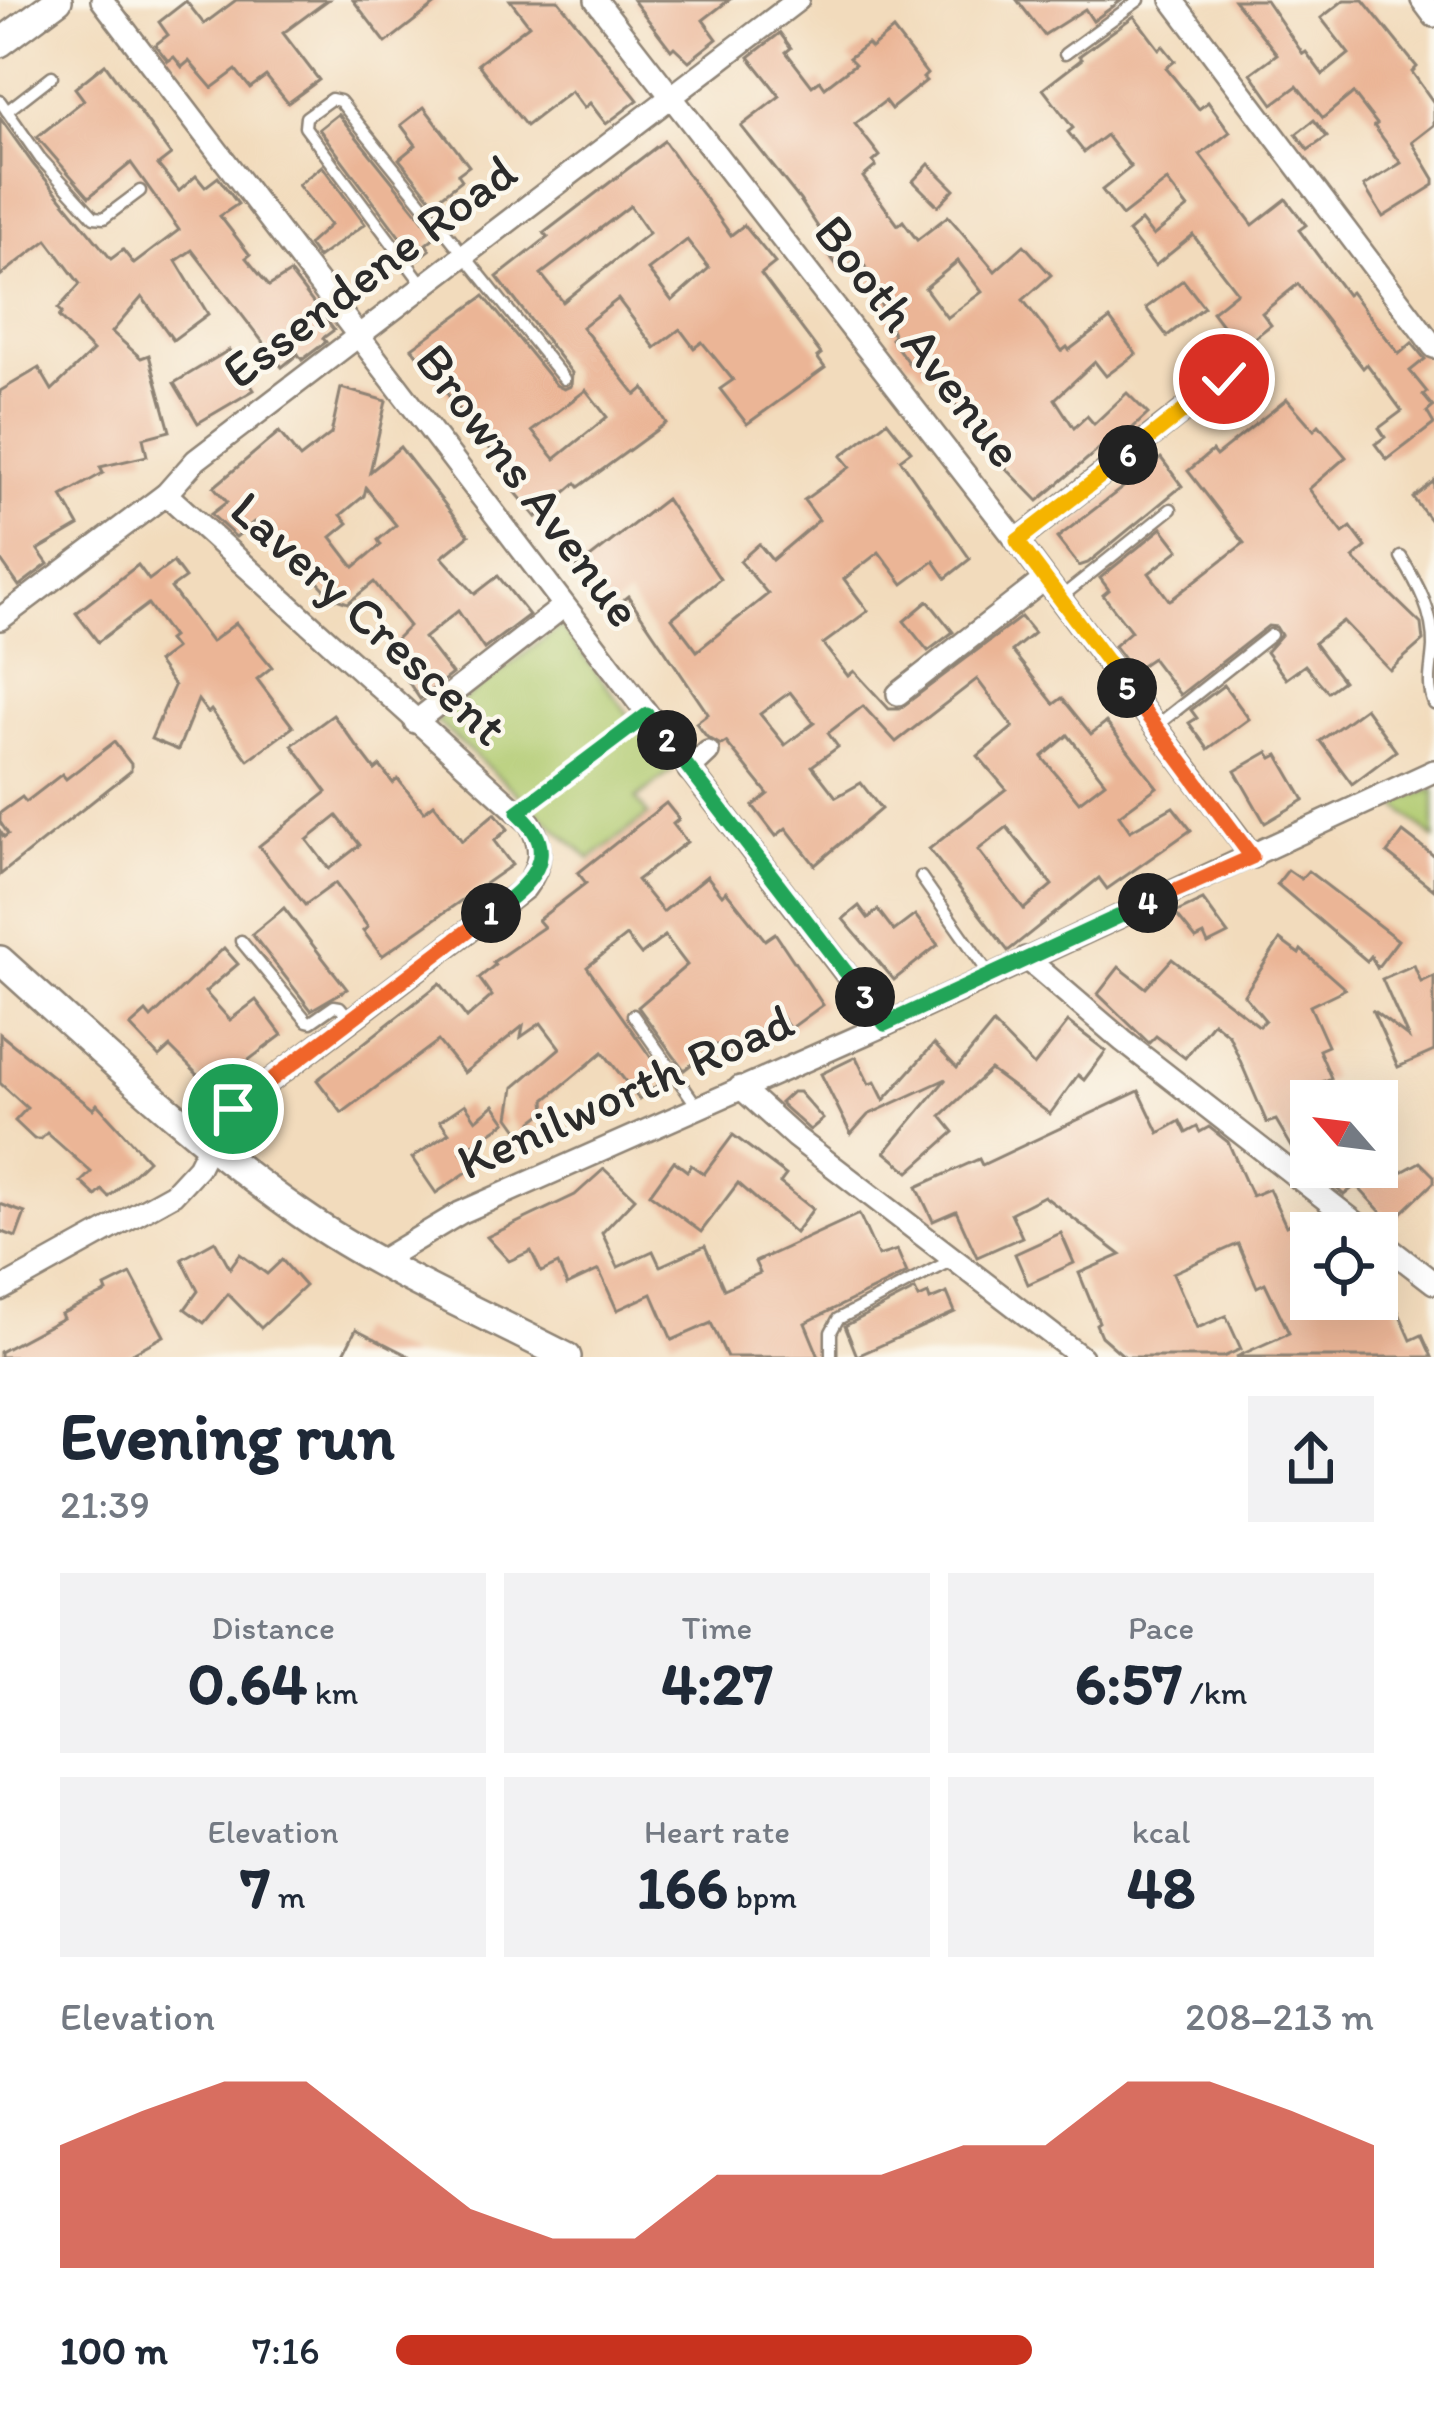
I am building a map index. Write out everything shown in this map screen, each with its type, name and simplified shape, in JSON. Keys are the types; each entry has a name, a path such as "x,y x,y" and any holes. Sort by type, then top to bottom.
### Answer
{"street":[{"path":"0,44 58,0"},
{"name":"Browns Avenue","path":"102,0 885,1024"},
{"name":"Booth Avenue","path":"596,0 1017,541 1252,857"},
{"name":"Essendene Road","path":"0,619 166,494 196,460 798,0"},
{"path":"1172,0 1434,347"},
{"path":"1422,0 1434,16"},
{"path":"1017,541 1224,379"},
{"name":"Lavery Crescent","path":"0,1290 173,1194 198,1167 219,1125 233,1109 525,888 535,874 540,841 518,812 166,494"},
{"path":"898,694 1045,579"},
{"path":"415,722 564,606"},
{"path":"689,770 708,752"},
{"name":"Kenilworth Road","path":"380,1261 460,1213 1434,771"},
{"path":"1026,958 1342,1212"},
{"path":"0,960 209,1145 303,1216 567,1357"},
{"path":"740,1087 795,1137 1081,1357"},
{"path":"1398,1255 1434,1283"}],"lane":[{"path":"1066,54 1139,0"},
{"path":"52,76 3,106 40,158 94,217 104,218 140,191"},
{"path":"424,286 304,127 306,117 331,99 340,101 564,379"},
{"path":"1060,598 1171,509"},
{"path":"1401,557 1430,612 1429,683 1434,704"},
{"path":"1156,726 1271,635"},
{"path":"921,877 990,975"},
{"path":"241,941 307,1021 334,1006 350,1018"},
{"path":"633,1015 697,1106"},
{"path":"831,1357 831,1332 838,1319 954,1259"}],"path":[{"path":"518,812 647,715"}],"green space":[{"path":"561,626 672,771 636,799 648,815 590,859 436,721"},
{"path":"1434,789 1434,839 1393,802"}],"building":[{"path":"236,0 328,0 283,33 319,80 288,103 266,76 250,88 236,70 212,88 189,61 182,67 174,57 168,61 155,45 168,35 159,22 186,1 204,24"},
{"path":"353,0 441,0 386,43"},
{"path":"510,0 558,0 638,100 606,124 590,103 584,108 571,91 526,126 478,64 529,25"},
{"path":"633,0 729,0 703,20 717,39 689,61 674,47 671,50"},
{"path":"1017,0 1122,0 1093,21 1085,9 1044,35"},
{"path":"1234,0 1266,0 1323,75 1349,54 1321,18 1344,0 1363,0 1417,67 1412,72 1434,103 1434,125 1412,142 1434,185 1383,217 1364,186 1401,163 1374,126 1377,124 1353,93 1323,118 1297,86 1273,104 1251,73 1277,54"},
{"path":"1134,16 1159,49 1163,46 1175,61 1166,68 1199,109 1208,102 1230,132 1200,155 1253,225 1286,199 1306,225 1299,230 1347,295 1351,292 1399,354 1412,343 1425,359 1410,371 1427,392 1423,395 1433,407 1427,412 1434,424 1387,460 1375,444 1385,437 1379,428 1402,411 1298,284 1262,313 1271,325 1240,349 1212,312 1237,292 1193,235 1155,266 1128,232 1141,221 1153,236 1188,208 1167,181 1122,216 1102,190 1131,167 1106,135 1084,152 1068,132 1073,128 1043,89"},
{"path":"893,30 927,74 926,81 891,109 885,101 855,124 880,156 863,177 898,225 903,221 917,240 948,216 995,271 1024,245 1051,275 1023,300 1062,351 1110,319 1136,354 1106,376 1095,362 1055,399 1074,428 1087,416 1094,424 1127,393 1148,414 1038,501 998,460 928,369 922,374 913,361 909,364 891,339 894,336 861,257 842,272 820,243 826,239 800,200 741,126 780,96 749,57 780,33 791,48 786,52 812,86 820,80 825,87 855,64 849,58 867,44 871,48","holes":["958,261 982,292 947,318 925,288"]},
{"path":"105,64 171,155 158,165 179,191 196,176 205,187 218,177 238,204 220,216 250,255 246,258 269,286 290,273 334,330 302,360 298,354 282,367 192,250 176,261 208,314 173,340 142,297 112,332 141,358 149,355 170,431 143,438 147,456 100,467 103,473 62,496 79,526 38,550 48,564 19,586 0,559 0,391 39,368 52,390 93,351 59,317 58,309 80,284 47,240 0,276 0,118 111,259 123,250 134,264 179,230 131,163 89,197 37,137 84,100 75,88"},
{"path":"424,107 469,166 458,174 462,180 434,202 399,159 416,145 401,125"},
{"path":"338,114 436,236 426,244 430,250 417,260 319,129"},
{"path":"1314,120 1327,137 1308,150 1296,134"},
{"path":"664,141 731,235 744,225 775,263 761,274 821,354 817,357 825,368 747,424 720,389 733,380 702,342 694,348 680,329 655,348 618,299 582,327 636,395 644,388 666,423 579,487 576,483 536,517 508,483 513,479 412,348 484,296 556,385 571,386 572,373 497,277 548,237 544,233","holes":["630,206 649,233 563,302 541,274","687,240 709,268 672,301 648,270","586,390 607,417 555,459 532,431"]},
{"path":"929,164 954,189 938,206 913,181"},
{"path":"322,166 365,224 318,258 308,245 330,225 298,185"},
{"path":"1183,280 1204,307 1167,336 1146,308"},
{"path":"229,350 254,390 198,423 174,383"},
{"path":"341,388 386,401 370,472 400,447 469,535 442,557 475,594 498,576 529,615 484,649 458,611 424,638 452,674 420,699 386,649 409,626 374,582 348,603 333,598 254,522 236,537 211,514 227,502 214,487 279,432 300,458 331,434","holes":["366,488 396,525 354,567 331,537 348,523 341,515 364,496"]},
{"path":"1287,399 1314,430 1319,425 1346,457 1309,489 1343,533 1351,527 1366,547 1353,558 1421,624 1423,641 1390,670 1343,621 1314,643 1343,681 1328,692 1305,665 1286,679 1266,652 1281,635 1276,627 1268,626 1180,695 1152,658 1133,671 1114,646 1131,631 1103,595 1109,590 1100,578 1162,528 1179,550 1149,573 1169,600 1244,543 1188,471 1212,451 1216,456"},
{"path":"887,421 911,451 900,459 970,559 946,578 934,561 903,584 879,552 844,579 868,611 823,644 848,676 854,671 889,709 899,709 1021,617 1034,633 1012,651 1054,704 1062,698 1091,734 1106,722 1157,787 1119,815 1130,831 1173,807 1191,830 1107,889 1099,878 1008,951 929,849 1006,789 978,756 1013,727 977,679 896,742 863,706 828,733 838,747 812,766 836,797 861,783 881,809 815,865 786,828 776,836 753,806 768,794 726,742 721,745 707,737 696,723 708,714 628,596 609,611 577,568 666,499 720,579 672,618 697,651 768,594 740,561 759,544 772,560 819,520 804,500 850,467 841,456","holes":["790,692 814,723 785,745 760,714","1068,735 1105,782 1079,802 1042,757","1007,827 1052,885 1024,909 978,850"]},
{"path":"1161,458 1182,486 1079,566 1057,538"},
{"path":"1434,481 1434,525 1413,498"},
{"path":"173,562 185,578 171,588 211,642 236,623 272,667 257,679 293,727 248,760 198,700 178,750 151,739 174,686 157,662 175,649 168,640 172,637 148,604 98,642 76,613 138,565 149,580"},
{"path":"928,601 953,632 928,651 904,621"},
{"path":"1224,685 1249,719 1208,749 1189,723 1197,718 1191,710"},
{"path":"1365,708 1396,751 1352,784 1320,741"},
{"path":"333,715 375,770 380,766 393,783 398,779 424,812 434,804 462,841 495,813 508,829 494,841 512,865 382,956 363,931 368,927 335,883 305,905 259,846 327,792 292,745","holes":["337,816 360,845 329,869 307,840"]},
{"path":"114,742 131,771 0,875 0,831 4,837 8,834 0,813 22,797 26,802 62,774 66,779"},
{"path":"1268,752 1272,758 1278,755 1304,800 1265,823 1235,771"},
{"path":"666,803 679,819 673,824 687,842 637,880 663,912 707,876 722,895 726,891 765,940 775,933 823,1005 790,1029 779,1014 725,1056 716,1045 684,1070 638,1007 687,965 665,936 641,955 626,936 587,967 666,1079 639,1099 603,1052 545,1100 546,1111 533,1121 531,1148 509,1117 514,1087 560,1048 541,1023 521,1037 523,1026 464,1073 438,1041 342,1113 317,1080 440,983 467,1018 492,996 479,978 493,962 544,927 538,920 586,883 578,873"},
{"path":"1403,832 1434,856 1434,890 1387,853"},
{"path":"1288,870 1301,879 1308,871 1398,940 1377,968 1371,956 1367,961 1277,884"},
{"path":"1203,900 1228,934 1208,944 1204,935 1196,939 1175,913"},
{"path":"859,906 868,918 878,910 894,931 915,915 938,945 894,980 843,919"},
{"path":"284,908 347,989 311,1010 252,934"},
{"path":"1280,940 1299,954 1301,950 1345,989 1310,1006 1328,1046 1319,1050 1331,1078 1290,1080 1290,1144 1276,1120 1267,1123 1229,1035 1213,1022 1185,1058 1156,1036 1149,1043 1098,994 1119,967 1146,988 1172,959 1259,1026 1265,1020 1244,995"},
{"path":"224,948 238,964 205,992 230,1020 256,1000 282,1035 246,1062 250,1065 219,1096 170,1047 159,1057 130,1026 146,1012 151,1018"},
{"path":"1414,965 1421,982 1434,976 1434,1051 1398,1067 1372,1010 1408,1037 1382,979"},
{"path":"1068,1022 1106,1051 1084,1080 1078,1075 1050,1114 990,1070 941,1116 954,1132 909,1172 885,1152 946,1079 868,1115 851,1134 821,1074 856,1057 869,1084 875,1082 884,1100 934,1044 957,1068 993,1024 1034,1066"},
{"path":"0,1034 93,1109 97,1104 148,1160 109,1197 102,1190 96,1196 81,1182 91,1172 47,1133 34,1139 15,1121 27,1108 0,1083"},
{"path":"1139,1091 1159,1133 1180,1121 1186,1133 1209,1127 1228,1142 1252,1196 1269,1189 1286,1226 1290,1224 1290,1320 1398,1320 1398,1310 1411,1340 1422,1335 1432,1357 1236,1357 1289,1333 1265,1283 1257,1287 1238,1244 1173,1273 1197,1328 1226,1316 1241,1349 1223,1357 1125,1357 1101,1336 1079,1273 1121,1255 1044,1196 1011,1213 1022,1237 977,1257 956,1211 933,1221 917,1187 979,1159 982,1165"},
{"path":"799,1092 823,1119 810,1130 780,1103"},
{"path":"465,1104 476,1120 494,1105 506,1122 461,1152 473,1168 436,1193 412,1158 449,1133 440,1121"},
{"path":"733,1135 786,1175 780,1183 813,1209 795,1233 738,1183 701,1232 650,1194 674,1161 687,1171 691,1165 704,1174"},
{"path":"1420,1162 1434,1182 1398,1216 1398,1212 1381,1212 1359,1188 1398,1188 1398,1174"},
{"path":"604,1169 635,1198 602,1233 618,1267 653,1251 660,1266 705,1246 724,1289 760,1273 755,1262 859,1214 878,1256 897,1250 907,1273 805,1323 819,1357 727,1357 711,1323 672,1340 652,1294 617,1310 599,1270 567,1285 558,1264 541,1272 531,1251 509,1261 487,1237 575,1195"},
{"path":"0,1204 25,1213 16,1237 0,1231"},
{"path":"1061,1233 1074,1263 1028,1284 1015,1254"},
{"path":"215,1241 230,1268 240,1254 267,1274 282,1260 305,1286 261,1328 228,1294 204,1323 185,1309 198,1291 182,1259"},
{"path":"131,1274 164,1336 125,1357 0,1357 0,1352"},
{"path":"915,1290 919,1298 928,1294 930,1300 947,1293 955,1312 857,1356 845,1326"},
{"path":"356,1329 411,1357 342,1357"}],"route":[{"path":"233,1109 525,888 535,874 540,841 518,812 647,715 885,1024 1252,857 1017,541 1224,379"}]}
